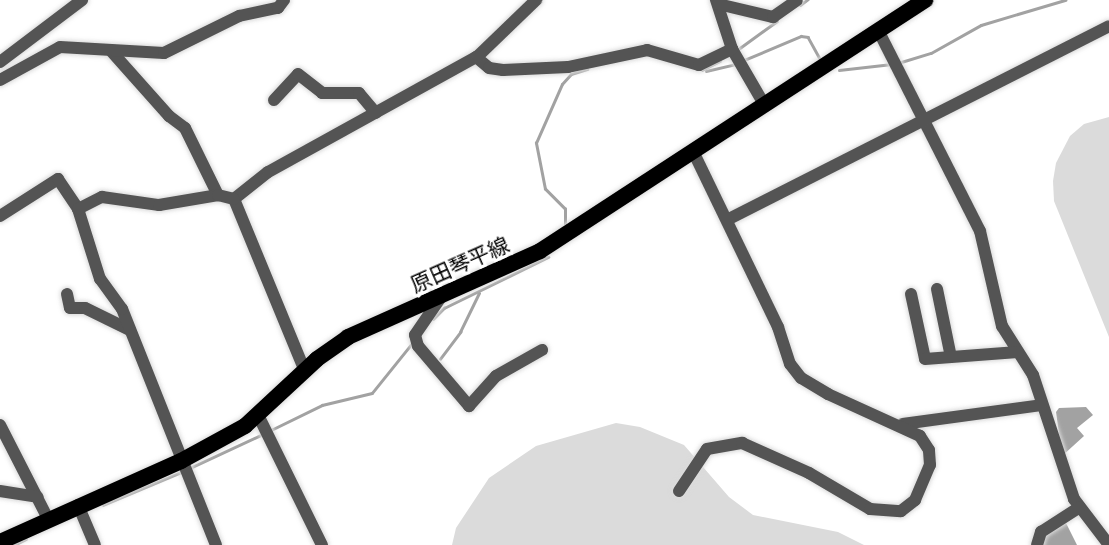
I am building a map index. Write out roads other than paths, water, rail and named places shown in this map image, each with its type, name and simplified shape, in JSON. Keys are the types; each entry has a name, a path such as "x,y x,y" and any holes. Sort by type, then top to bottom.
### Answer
{"main road":[{"name":"原田琴平線","path":"0,542 17,540 48,519 80,511 183,467 264,427 305,370 348,337 540,251 925,0"}],"street":[{"path":"0,62 82,0"},
{"path":"0,80 52,49 164,52 239,16 278,8 284,0"},
{"path":"234,199 268,172 476,57 536,0"},
{"path":"717,2 773,17 797,0"},
{"path":"717,2 736,56 765,106"},
{"path":"727,220 1109,26"},
{"path":"878,30 980,231 1002,326 1033,374 1062,472 1080,507 1109,545"},
{"path":"476,57 489,68 503,71 568,67 647,50 699,65 736,56"},
{"path":"112,52 169,116 185,128 218,195"},
{"path":"274,100 298,74 322,93 359,93 376,113"},
{"path":"679,491 707,449 742,443 809,473 870,509 901,511 915,500 930,465 920,436 903,424 828,394 801,378 790,364 778,327 694,153"},
{"path":"0,216 58,179 78,209 100,279 130,330 216,545"},
{"path":"78,209 102,197 159,205 218,195 234,199"},
{"path":"234,199 305,370"},
{"path":"937,289 951,357"},
{"path":"67,294 70,308 96,312 130,330"},
{"path":"911,294 925,359 1017,352"},
{"path":"441,297 416,341 470,406 496,376 542,350"},
{"path":"903,424 1041,405"},
{"path":"0,425 48,519"},
{"path":"264,427 322,545"},
{"path":"0,491 38,497"},
{"path":"1037,545 1041,532 1080,507"},
{"path":"80,511 95,545"}],"waterway":[{"path":"800,5 807,0"},
{"path":"898,63 931,53 981,25 1065,0"},
{"path":"737,50 777,21"},
{"path":"742,61 801,36 808,37 820,59"},
{"path":"702,70 720,61"},
{"path":"706,71 736,64"},
{"path":"839,70 892,64"},
{"path":"565,224 565,209 545,189 536,143 562,84 571,74 587,69"},
{"path":"433,319 444,308 548,257"},
{"path":"440,359 460,332 479,293"},
{"path":"269,431 322,405 372,393 413,342"},
{"path":"190,468 263,434"},
{"path":"103,505 184,471"},
{"path":"14,545 26,539"}]}
